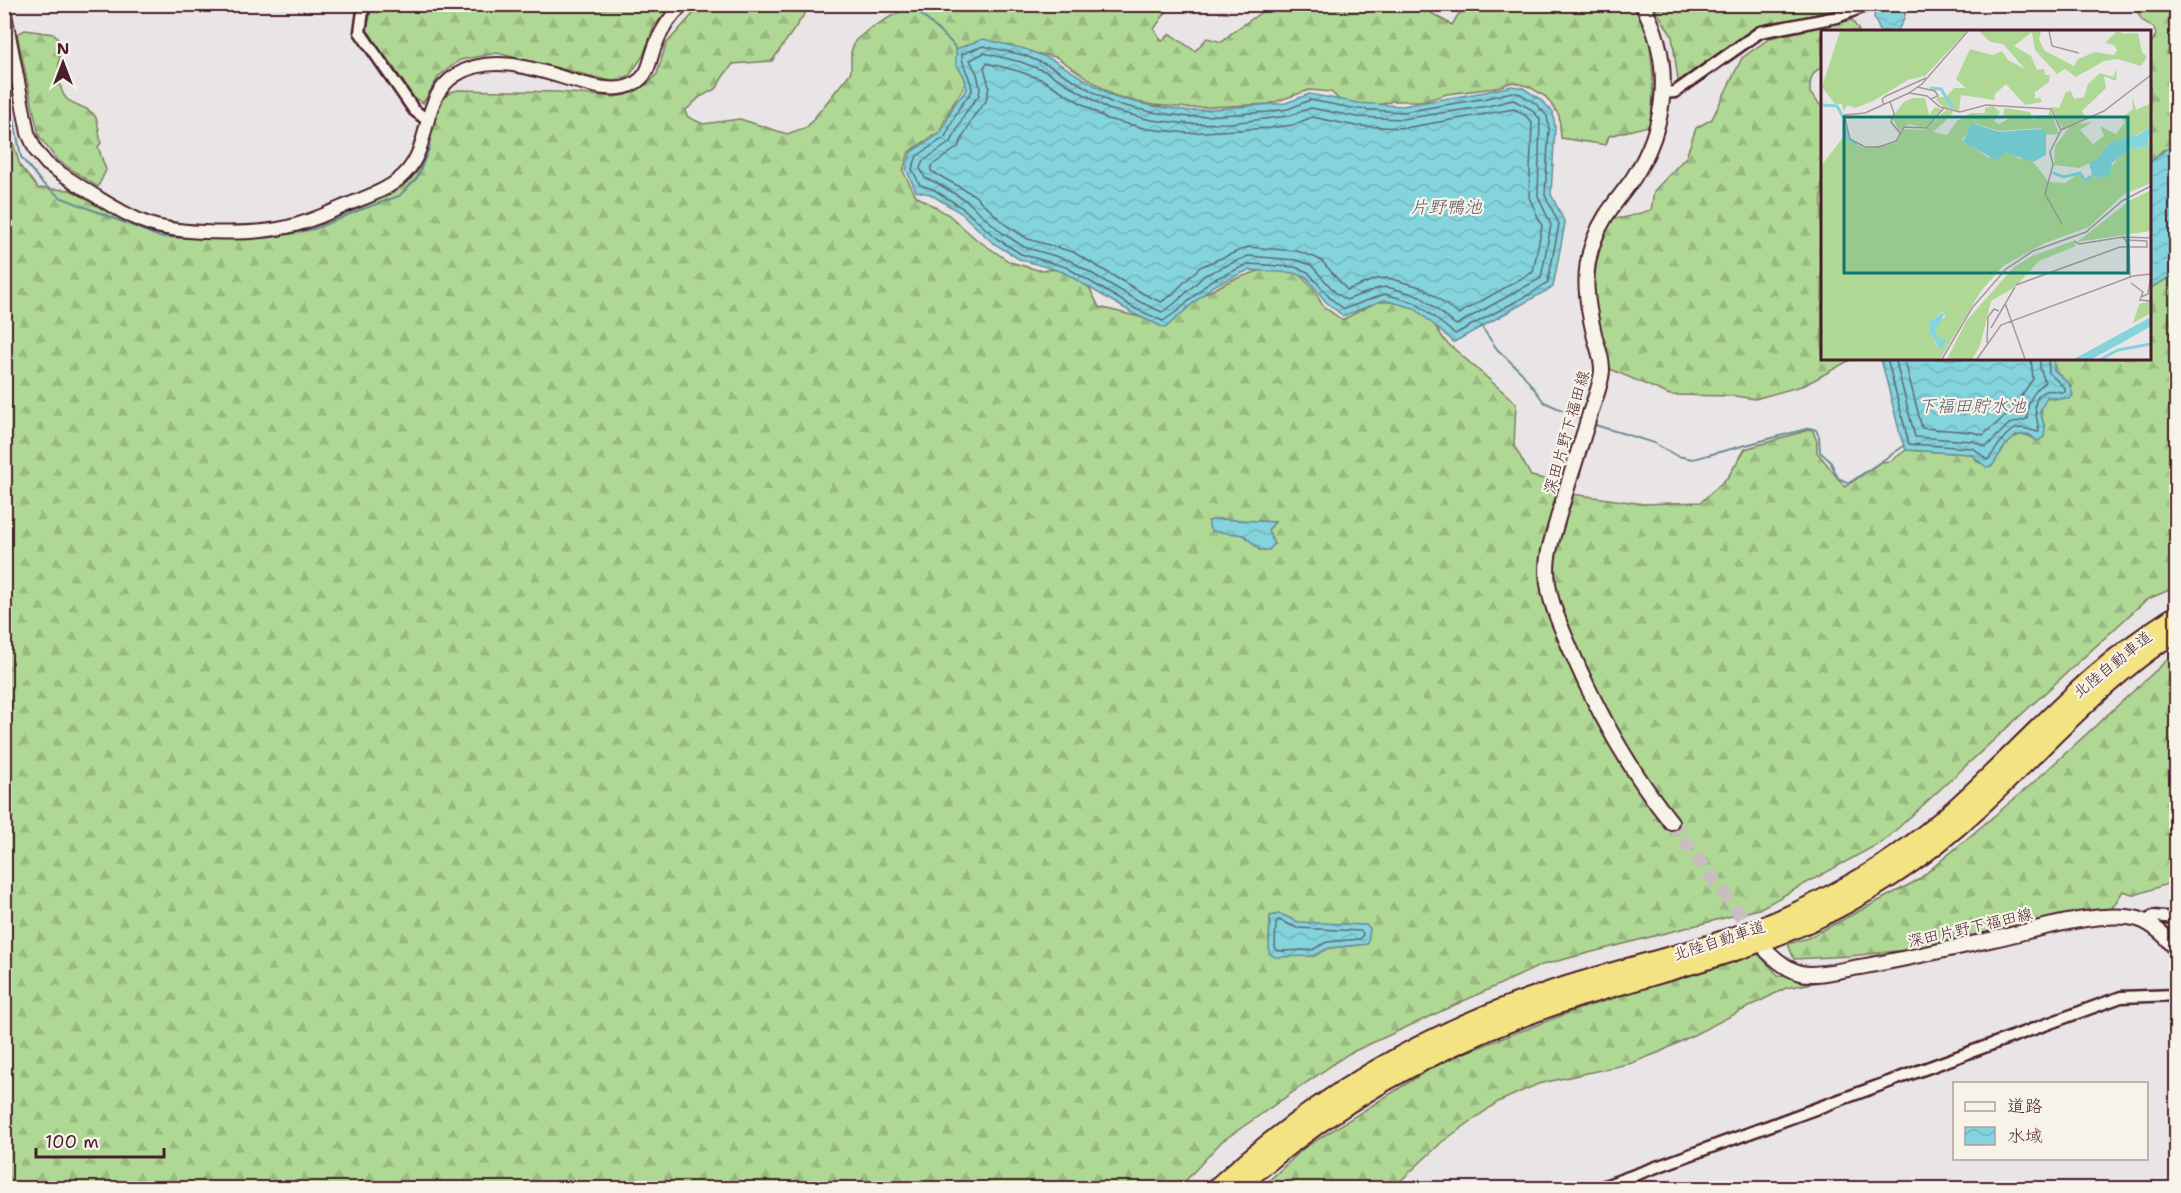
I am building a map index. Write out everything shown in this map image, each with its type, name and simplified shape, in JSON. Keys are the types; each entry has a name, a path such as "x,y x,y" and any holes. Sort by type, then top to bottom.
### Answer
{"highway":[{"name":"北陸自動車道","path":"1216,1188 1274,1139 1321,1105 1406,1052 1451,1030 1537,995 1766,925 1856,881 1931,830 2092,677 2135,642 2176,615"},
{"name":"北陸自動車道","path":"1238,1188 1329,1116 1391,1078 1455,1044 1539,1010 1704,961 1782,934 1827,914 1868,891 1940,842 2102,688 2176,632"}],"main road":[{"name":"深田片野下福田線","path":"1642,4 1651,21 1660,50 1664,93 1660,118 1650,147 1631,180 1606,214 1593,240 1586,268 1588,304 1602,369 1549,553 1548,585 1553,609 1591,697 1616,743 1652,798 1671,822"},
{"name":"深田片野下福田線","path":"1767,951 1789,969 1804,974 1910,958 2066,923 2117,917 2139,919 2145,922"},
{"path":"2145,922 2160,932 2176,950"}],"street":[{"path":"364,4 360,32 414,110 427,120"},
{"path":"4,9 28,133 36,151 47,164 143,222 162,228 206,232 269,230 313,220 389,187 410,168 439,90 456,74 484,66 516,64 607,89 625,88 642,79 647,72 662,31 684,4"},
{"path":"1664,93 1675,92 1760,32 1837,17 1870,4"},
{"path":"2145,922 2152,916 2176,918"},
{"path":"1599,1188 2121,997 2176,995"}],"green space":[{"path":"2136,4 2176,5 2176,149 2163,150 2151,162 2151,43 2156,35 2154,28 2142,20 2134,6"},
{"path":"369,5 674,5 654,26 643,56 629,76 611,81 497,53 460,60 439,76 423,103 414,98 390,62 369,38 365,27"},
{"path":"701,5 811,5 772,61 733,64 717,88 700,97 685,111 688,117 703,124 740,119 787,134 807,127 851,72 851,52 855,41 869,29 911,5 1171,5 1154,29 1162,41 1170,34 1195,51 1207,38 1222,42 1261,12 1251,5 1432,5 1431,13 1452,25 1458,15 1470,5 1634,5 1649,34 1653,77 1652,125 1609,136 1606,145 1561,138 1559,115 1546,97 1530,87 1513,82 1495,88 1447,94 1425,101 1393,101 1371,107 1347,107 1331,92 1309,90 1269,104 1190,108 1128,100 1113,95 1056,57 1001,47 970,77 939,132 909,152 903,171 916,196 949,215 976,239 1010,262 1038,270 1069,269 1083,275 1099,307 1152,320 1232,280 1273,266 1297,271 1314,290 1323,306 1342,320 1376,302 1404,302 1422,306 1445,341 1516,403 1514,445 1531,476 1562,483 1572,494 1644,504 1701,502 1728,477 1745,449 1812,429 1817,441 1817,452 1845,487 1881,462 1891,461 1906,450 1971,454 1978,462 1992,466 2004,447 2015,437 2027,435 2034,439 2045,428 2041,412 2045,401 2048,397 2062,399 2072,387 2054,370 2054,360 2151,360 2151,287 2176,274 2176,587 2146,600 1884,841 1759,909 1542,965 1348,1054 1221,1142 1179,1188 5,1188 4,88 11,136 20,166 38,188 70,190 151,232 187,237 297,232 390,194 411,179 423,164 437,104 451,92 458,90 558,92 613,97 626,95 649,83 657,74 666,44","holes":["1217,519 1275,522 1268,530 1274,544 1260,550 1244,535 1209,521","1280,914 1361,945 1329,948 1314,956 1297,955 1269,942 1270,916"]},
{"path":"1653,5 1859,5 1756,27 1679,87 1672,36"},
{"path":"1852,20 1858,30 1821,30 1821,68 1815,72 1810,85 1810,93 1821,106 1821,360 1850,360 1805,385 1755,399 1735,396 1670,395 1610,369 1594,294 1594,282 1604,238 1612,218 1623,218 1651,210 1654,191 1686,157 1696,128 1712,119 1742,58 1770,38"},
{"path":"25,30 54,34 62,45 59,73 63,94 70,101 92,113 98,125 101,143 98,147 106,170 98,187 56,159 39,136 17,34"},
{"path":"2176,652 2176,881 2135,895 2123,891 2109,913 1925,948 1794,959 1788,944 1808,938 1918,880 2033,783"},
{"path":"1758,954 1778,975 1819,977 1820,982 1786,988 1660,1052 1632,1063 1538,1084 1498,1102 1442,1142 1393,1188 1261,1188 1304,1148 1441,1062 1576,1010"}],"water":[{"path":"1887,4 1904,5 1905,15 1898,30 1880,30 1874,17 1875,11"},
{"name":"片野鴨池","path":"983,39 1025,49 1053,60 1114,97 1152,106 1190,111 1286,103 1309,94 1358,103 1402,106 1512,86 1523,88 1540,99 1553,112 1555,128 1551,194 1565,223 1553,287 1454,342 1414,308 1384,300 1343,316 1326,302 1306,277 1294,273 1249,270 1213,286 1165,328 1134,314 1063,272 1019,259 993,243 961,213 930,194 916,191 906,169 911,152 941,133 954,105 967,89 964,76 956,64 956,49"},
{"path":"2166,149 2176,149 2176,274 2151,287 2151,162"},
{"name":"下福田貯水池","path":"1881,360 2054,360 2054,370 2069,384 2073,395 2070,399 2047,397 2040,411 2045,428 2044,437 2038,441 2028,434 2017,435 2005,446 1992,466 1986,467 1971,454 1906,450"},
{"path":"1217,519 1275,522 1268,530 1274,544 1269,550 1260,550 1244,535 1212,531 1209,521"},
{"path":"1280,914 1298,922 1366,925 1370,928 1368,944 1329,948 1314,956 1275,957 1269,953 1270,916"}],"waterway":[{"path":"372,4 367,30 387,61"},
{"path":"910,4 956,49"},
{"path":"4,65 21,157 42,183 60,197 160,237 225,239 289,234 314,229 399,196 417,178 430,146"},
{"path":"397,76 418,106"},
{"path":"1481,326 1497,349 1522,373 1544,402 1582,419"},
{"path":"1592,424 1654,443 1677,456 1693,459 1810,428 1816,430 1819,436 1820,452 1830,461 1838,478 1849,483 1904,446"}],"tunnel":[{"path":"1671,822 1756,936"}]}
